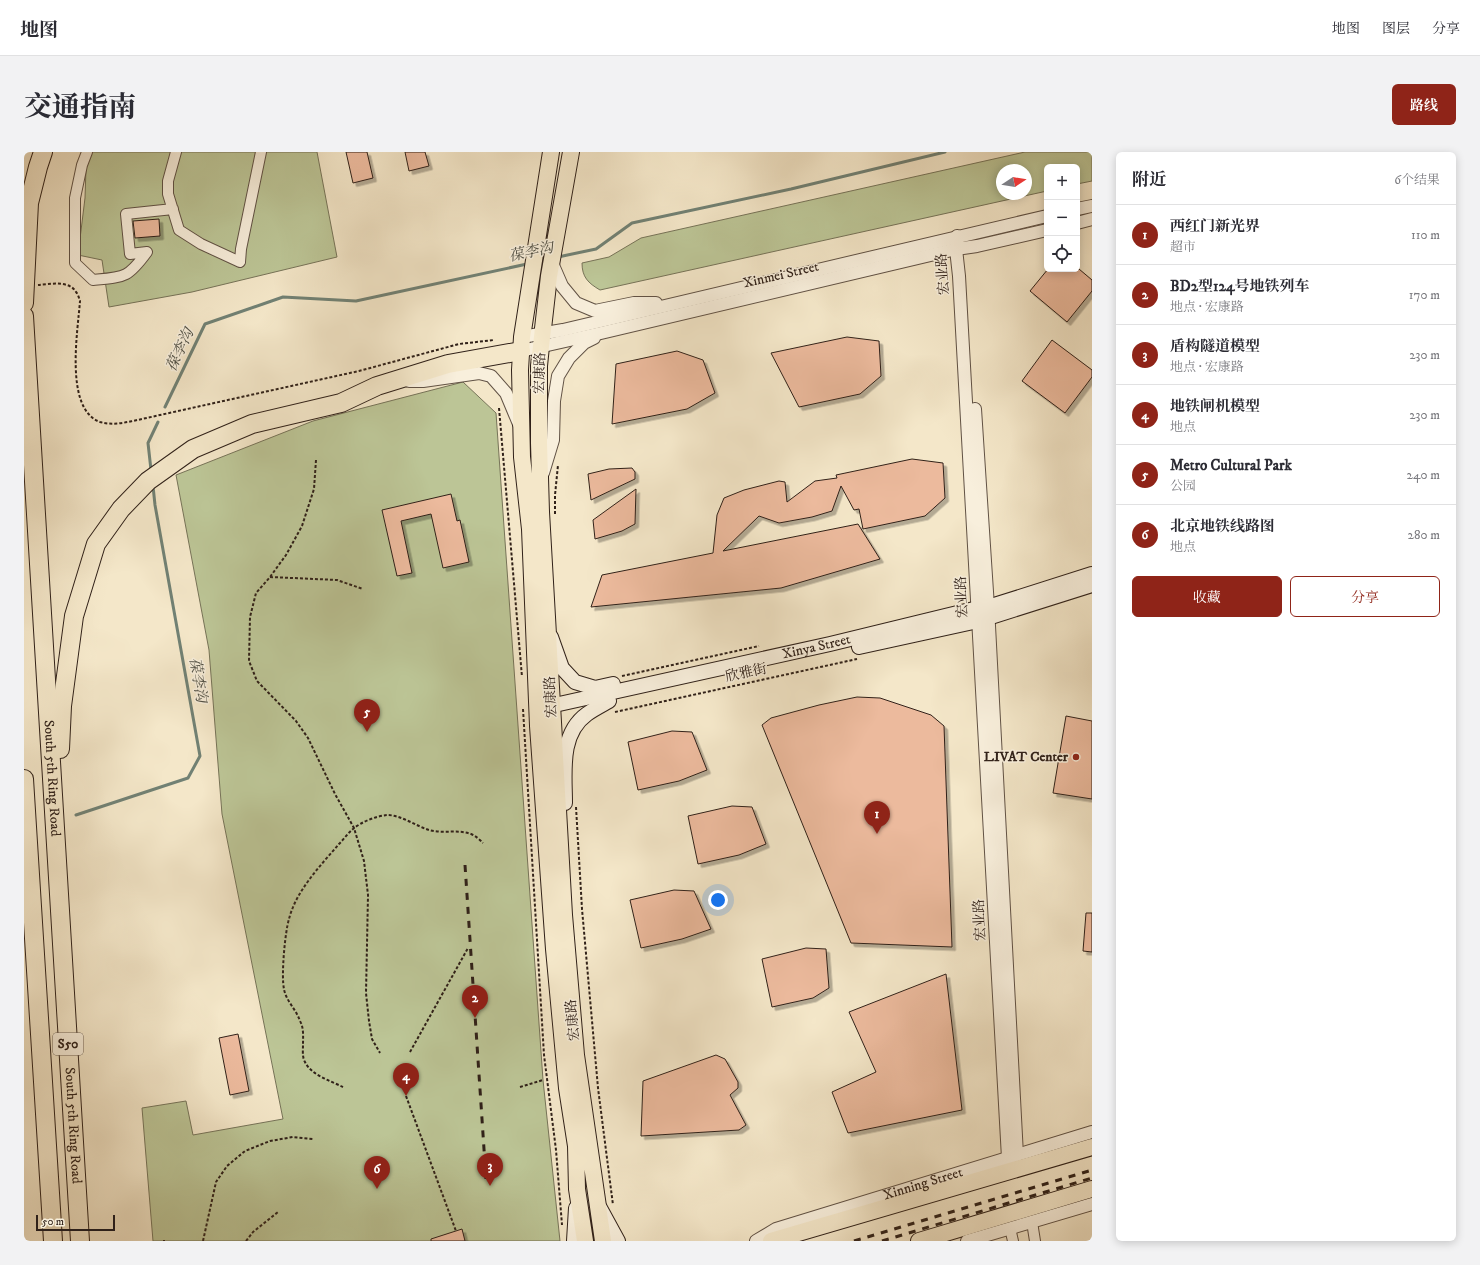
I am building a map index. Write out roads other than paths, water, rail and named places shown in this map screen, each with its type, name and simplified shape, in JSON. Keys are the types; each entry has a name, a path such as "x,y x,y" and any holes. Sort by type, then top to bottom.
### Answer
{"highway":[{"path":"24,303 29,203 43,152"},
{"name":"South 5th Ring Road","path":"24,316 80,1241"},
{"path":"56,848 62,706 74,616 96,544 121,509 148,481 193,449 252,424 341,402 377,386 448,364 521,344"},
{"name":"South 5th Ring Road","path":"24,779 53,1241"}],"main road":[{"name":"宏康路","path":"551,152 534,250 521,344 521,430 522,457 530,529 554,949 567,1088 576,1146 577,1189 585,1241"},
{"name":"宏康路","path":"570,152 551,269 539,366 540,481 548,627 541,709 553,725 564,922 576,1055 606,1207 603,1241"},
{"name":"Xinya Street","path":"541,709 830,644 983,614 1092,574"},
{"name":"Xinya Street","path":"541,709 610,707 983,614 1092,585"},
{"path":"548,627 562,668 575,682 595,688 640,679 679,678"},
{"path":"561,860 565,805 565,764 568,740 573,728 586,714 610,707"},
{"name":"Xinning Street","path":"771,1241 1092,1147"},
{"path":"574,1241 577,1189"},
{"path":"919,1241 1092,1189"},
{"path":"606,1207 618,1241"}],"street":[{"path":"87,152 82,165 75,198 75,262 90,275 93,280 120,278 135,269 147,252 130,254 126,214 172,209"},
{"path":"176,152 168,180 168,194 179,230 185,235 223,256 240,262 241,249 261,152"},
{"path":"1080,208 1092,206"},
{"name":"Xinmei Street","path":"542,340 563,330 1044,217"},
{"path":"1080,222 1092,219"},
{"name":"Xinmei Street","path":"521,344 542,340 601,334 960,248 976,246 1044,231"},
{"name":"宏业路","path":"957,236 960,248 983,614 1012,1156"},
{"path":"551,269 562,286 576,303 595,311 634,303 678,303"},
{"path":"540,481 552,440 554,401 558,376 569,358 584,343 601,334"},
{"path":"393,381 423,381 479,373 491,376 506,393 521,430"},
{"name":"Xinning Street","path":"756,1241 776,1229 1092,1132"},
{"path":"967,1241 1092,1204"},
{"path":"1032,1222 1035,1241"},
{"path":"1010,1228 1012,1241"}],"waterway":[{"name":"葆李沟","path":"558,257 596,249 632,223 791,189 945,152"},
{"name":"葆李沟","path":"165,407 205,324 283,297 356,301 527,264"},
{"name":"葆李沟","path":"151,470 148,443 158,422"},
{"name":"葆李沟","path":"76,815 188,778 200,756 155,505 153,486"}],"railway":[{"path":"465,865 486,1179"},
{"path":"854,1241 1092,1170"},
{"path":"882,1241 1092,1178"}],"place":[{"name":"Metro Cultural Park","path":"367,732"},
{"name":"LIVAT Center","path":"1076,757"},
{"name":"西红门新光界","path":"877,834"},
{"name":"BD2型124号地铁列车","path":"475,1018"},
{"name":"地铁闸机模型","path":"406,1096"},
{"name":"盾构隧道模型","path":"490,1186"},
{"name":"北京地铁线路图","path":"377,1189"}]}
